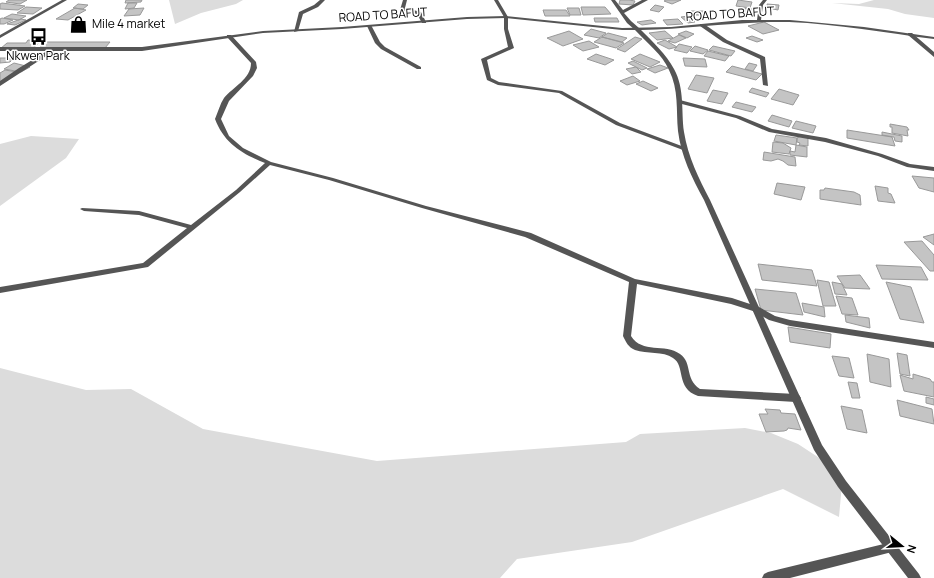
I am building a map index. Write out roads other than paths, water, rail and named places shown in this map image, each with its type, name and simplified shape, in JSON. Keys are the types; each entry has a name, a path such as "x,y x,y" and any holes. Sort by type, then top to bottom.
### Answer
{"street":[{"path":"0,37 65,0"},
{"path":"296,30 301,13 313,8 323,0"},
{"path":"405,0 402,9 419,13 424,22"},
{"path":"496,0 506,17 506,29 510,48 484,59 489,79 493,82 560,92 618,124 685,149"},
{"path":"612,0 629,22 672,68 678,88 681,131 692,172 707,200 818,447 842,484 915,578"},
{"path":"622,12 646,0"},
{"path":"759,20 761,6 765,0"},
{"name":"ROAD TO BAFUT","path":"0,49 142,49 180,45 229,36 296,30 506,17 622,29 702,25 759,20 800,22 934,38"},
{"path":"622,29 629,22"},
{"path":"702,25 732,44 763,58 765,61 766,85"},
{"path":"369,26 378,43 383,48 419,68"},
{"path":"910,34 934,55"},
{"path":"229,36 254,63 254,68 251,75 226,100 218,119 220,127 227,137 241,149 255,157 269,163 528,235 633,280 711,296 756,309 772,318 790,323 934,345"},
{"path":"0,84 54,49"},
{"path":"680,102 738,117 771,131 826,140 880,155 909,166 934,169"},
{"path":"0,290 142,266 238,191 269,163"},
{"path":"84,210 139,213 192,227"},
{"path":"633,280 627,336 630,342 635,347 670,353 678,356 683,363 686,382 691,388 698,392 796,398"},
{"path":"768,578 892,548"}],"place":[{"name":"Mile 4 market","path":"79,24"},
{"name":"Nkwen Park","path":"38,37"}]}
